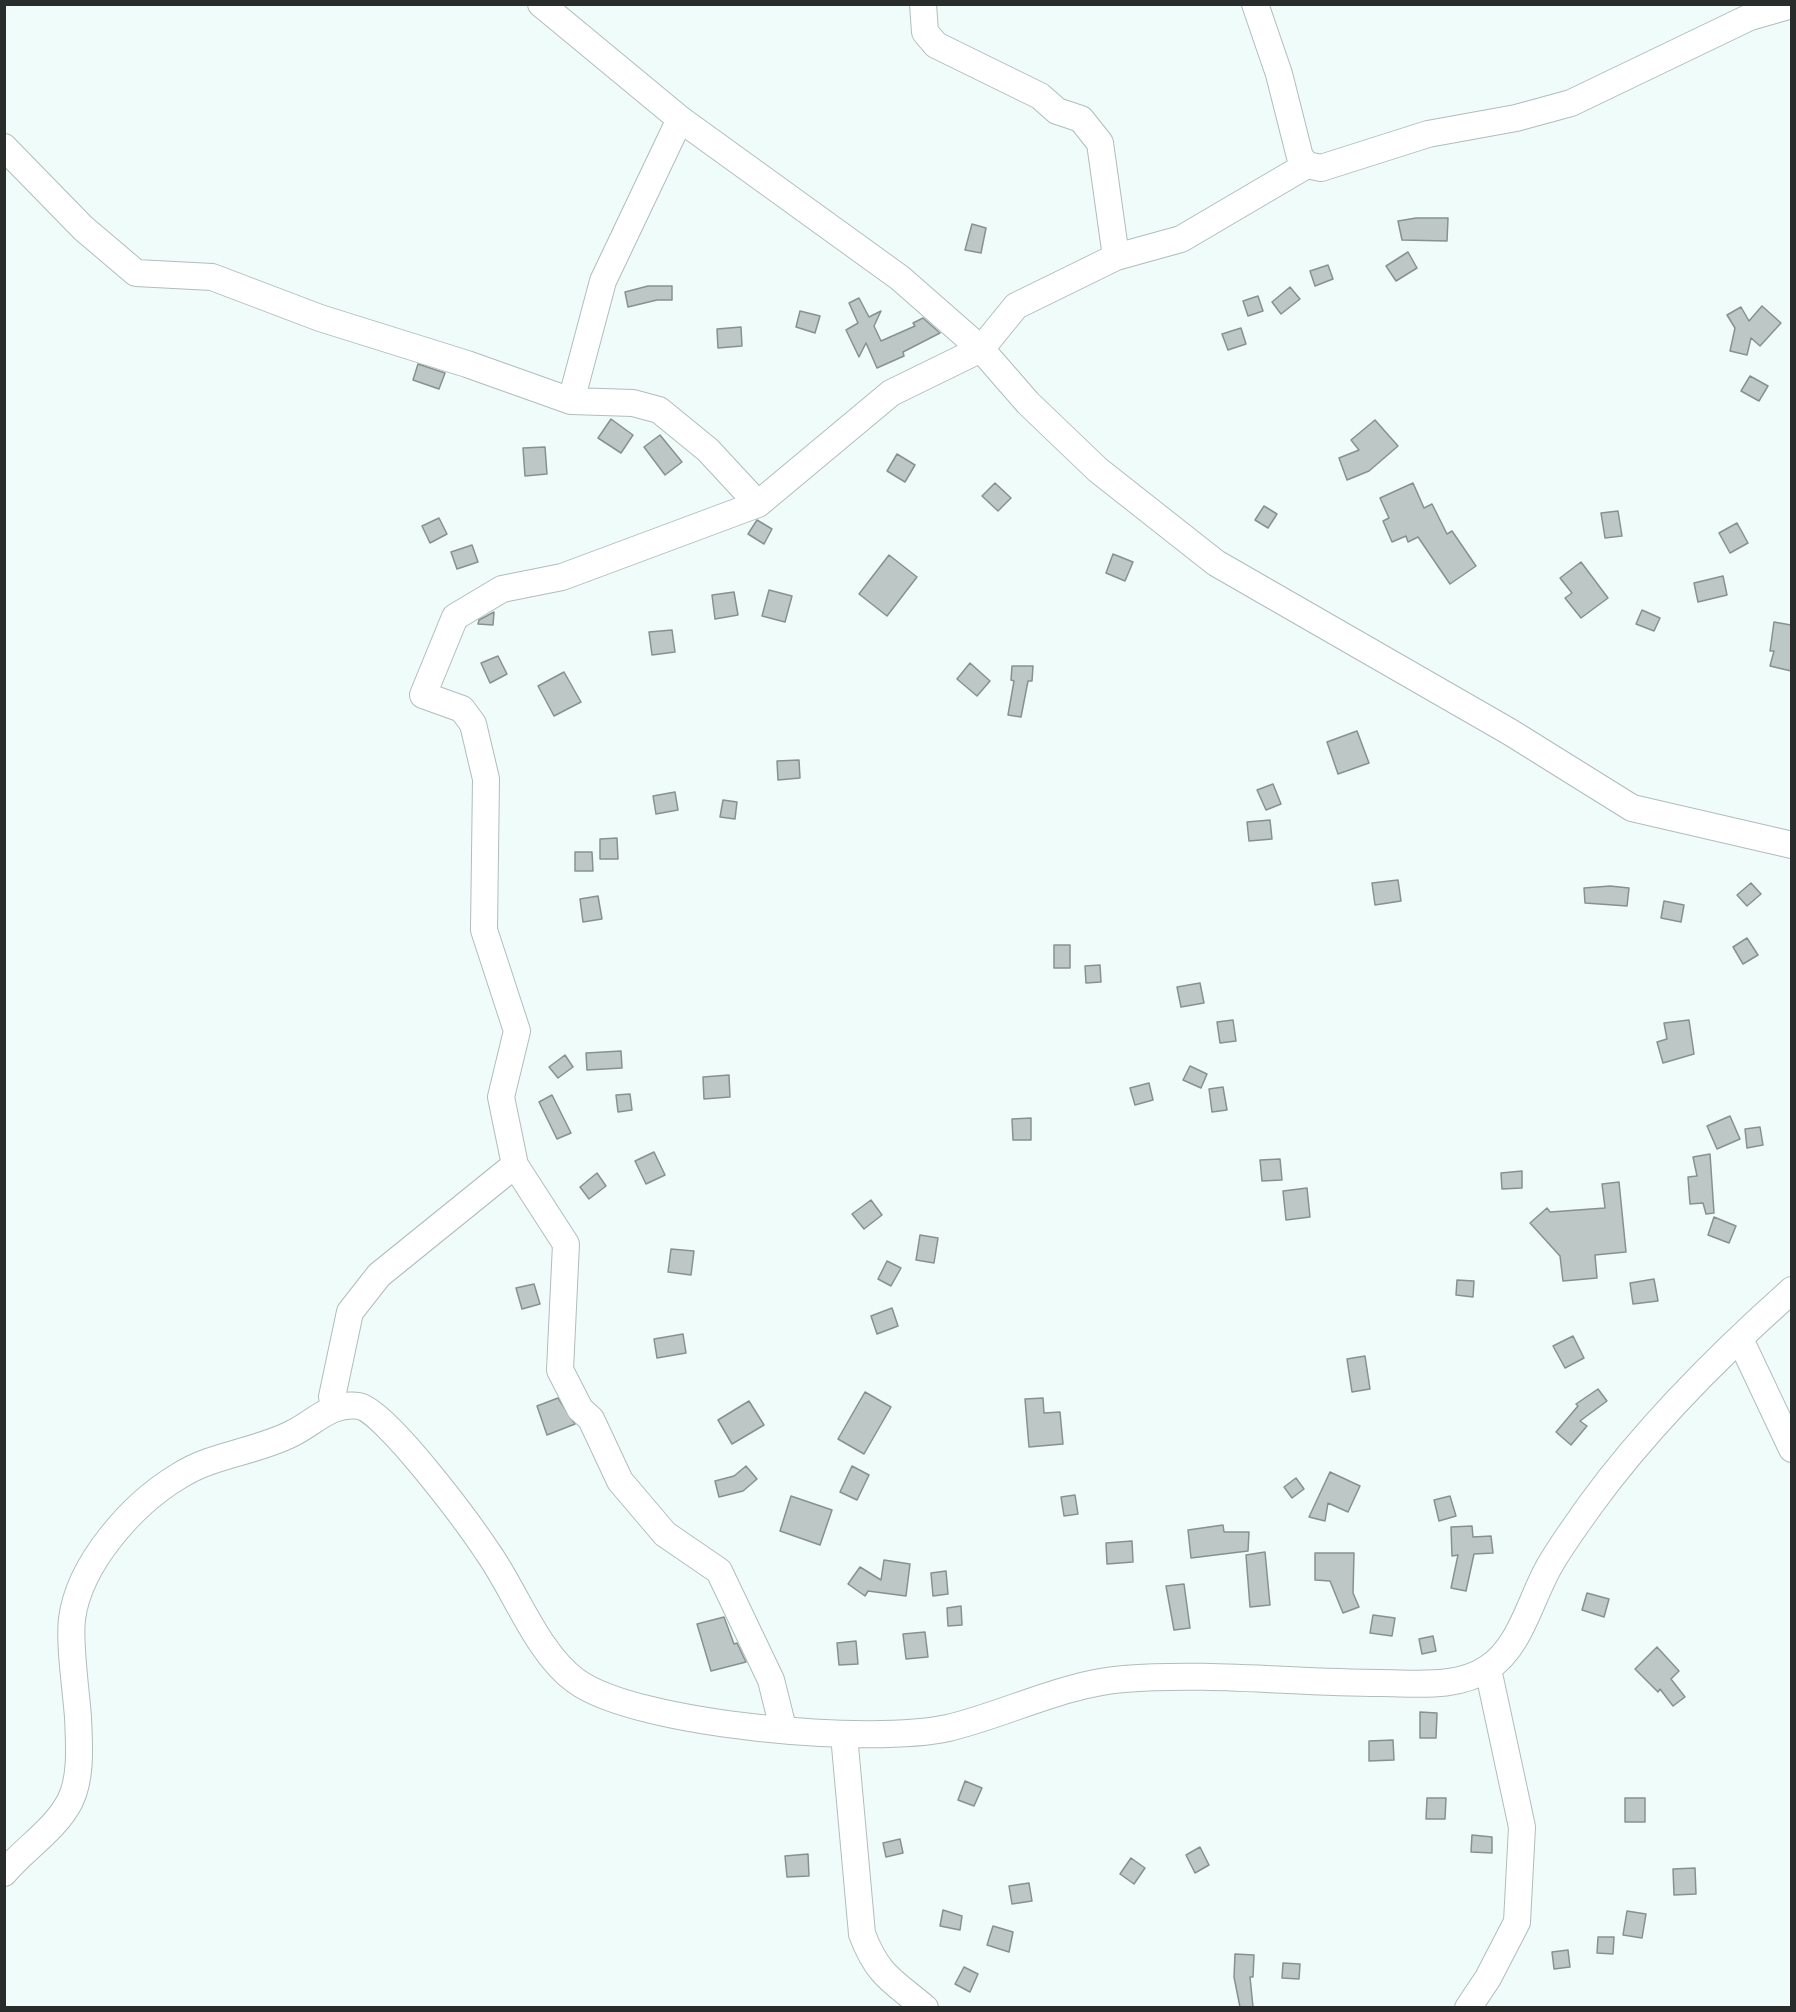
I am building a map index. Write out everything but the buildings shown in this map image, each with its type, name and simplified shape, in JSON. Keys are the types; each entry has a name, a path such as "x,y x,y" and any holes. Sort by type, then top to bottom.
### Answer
{"street":[{"path":"541,4 680,119 900,278 981,349 1028,403 1098,470 1216,563 1510,732 1632,808 1791,844"},
{"path":"923,4 925,33 936,45 1040,96 1057,111 1081,119 1100,143 1116,257"},
{"path":"1255,4 1279,74 1300,157 1307,165 1321,168 1428,134 1516,118 1571,103 1747,11 1791,5"},
{"path":"571,401 603,281 680,119"},
{"path":"4,147 82,228 136,273 212,277 320,318 467,364 571,401 633,403 659,410 708,450 758,504"},
{"path":"783,1728 771,1680 718,1571 665,1534 620,1481 591,1419 580,1409 560,1370 566,1244 515,1165 501,1097 517,1030 484,930 486,779 474,724 462,709 423,695 454,617 502,589 562,577 758,504 891,393 981,349 1016,306 1116,257 1181,239 1307,165"},
{"path":"332,1397 350,1312 379,1275 515,1165"},
{"path":"4,1873 52,1826 72,1798 79,1743 72,1620 83,1582 96,1557 120,1525 180,1474 280,1440 302,1429 333,1408 359,1406 374,1412 401,1441 488,1551 551,1655 576,1681 640,1709 678,1716 844,1735 940,1730 998,1714 1079,1686 1122,1679 1197,1677 1312,1683 1440,1683 1467,1678 1488,1669 1506,1653 1552,1560 1595,1499 1653,1427 1791,1290"},
{"path":"1740,1339 1791,1449"},
{"path":"1468,2007 1488,1978 1517,1922 1522,1827 1488,1669"},
{"path":"844,1735 862,1934 871,1959 888,1980 925,2007"}]}
